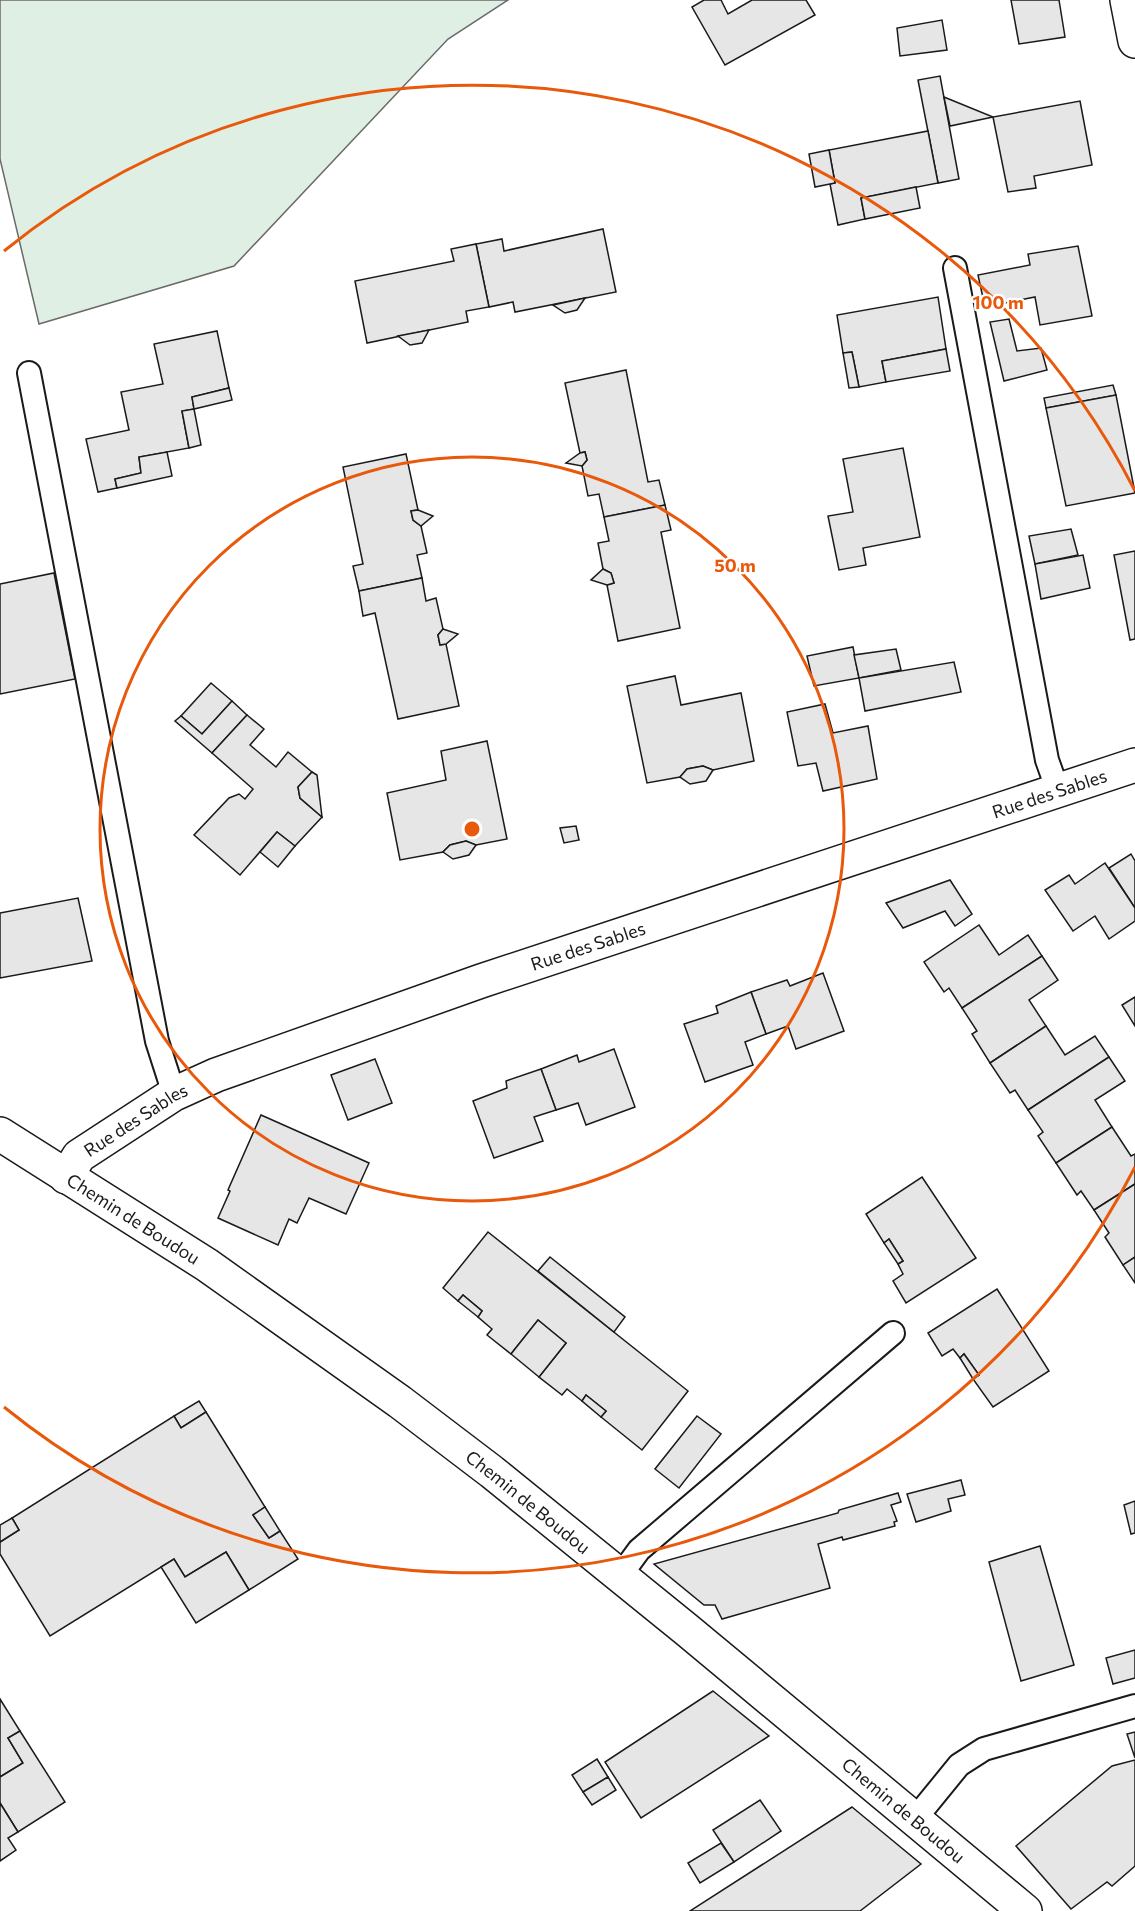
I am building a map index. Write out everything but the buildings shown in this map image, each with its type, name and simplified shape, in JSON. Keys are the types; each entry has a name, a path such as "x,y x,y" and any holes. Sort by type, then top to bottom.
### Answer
{"street":[{"path":"1127,0 1135,41"},
{"name":"Rue des Sables","path":"66,1177 79,1156 174,1094 216,1075 481,981 1135,765"},
{"name":"Chemin de Boudou","path":"0,1134 207,1265 400,1402 492,1472 620,1575 1025,1911"}],"lane":[{"path":"955,268 1047,760 1058,791"},
{"path":"29,374 157,1041 174,1094"},
{"path":"620,1575 639,1550 893,1332"},
{"path":"915,1819 959,1765 984,1749 1135,1706"}],"green space":[{"path":"0,0 508,0 448,39 234,266 39,324 0,159"}]}
